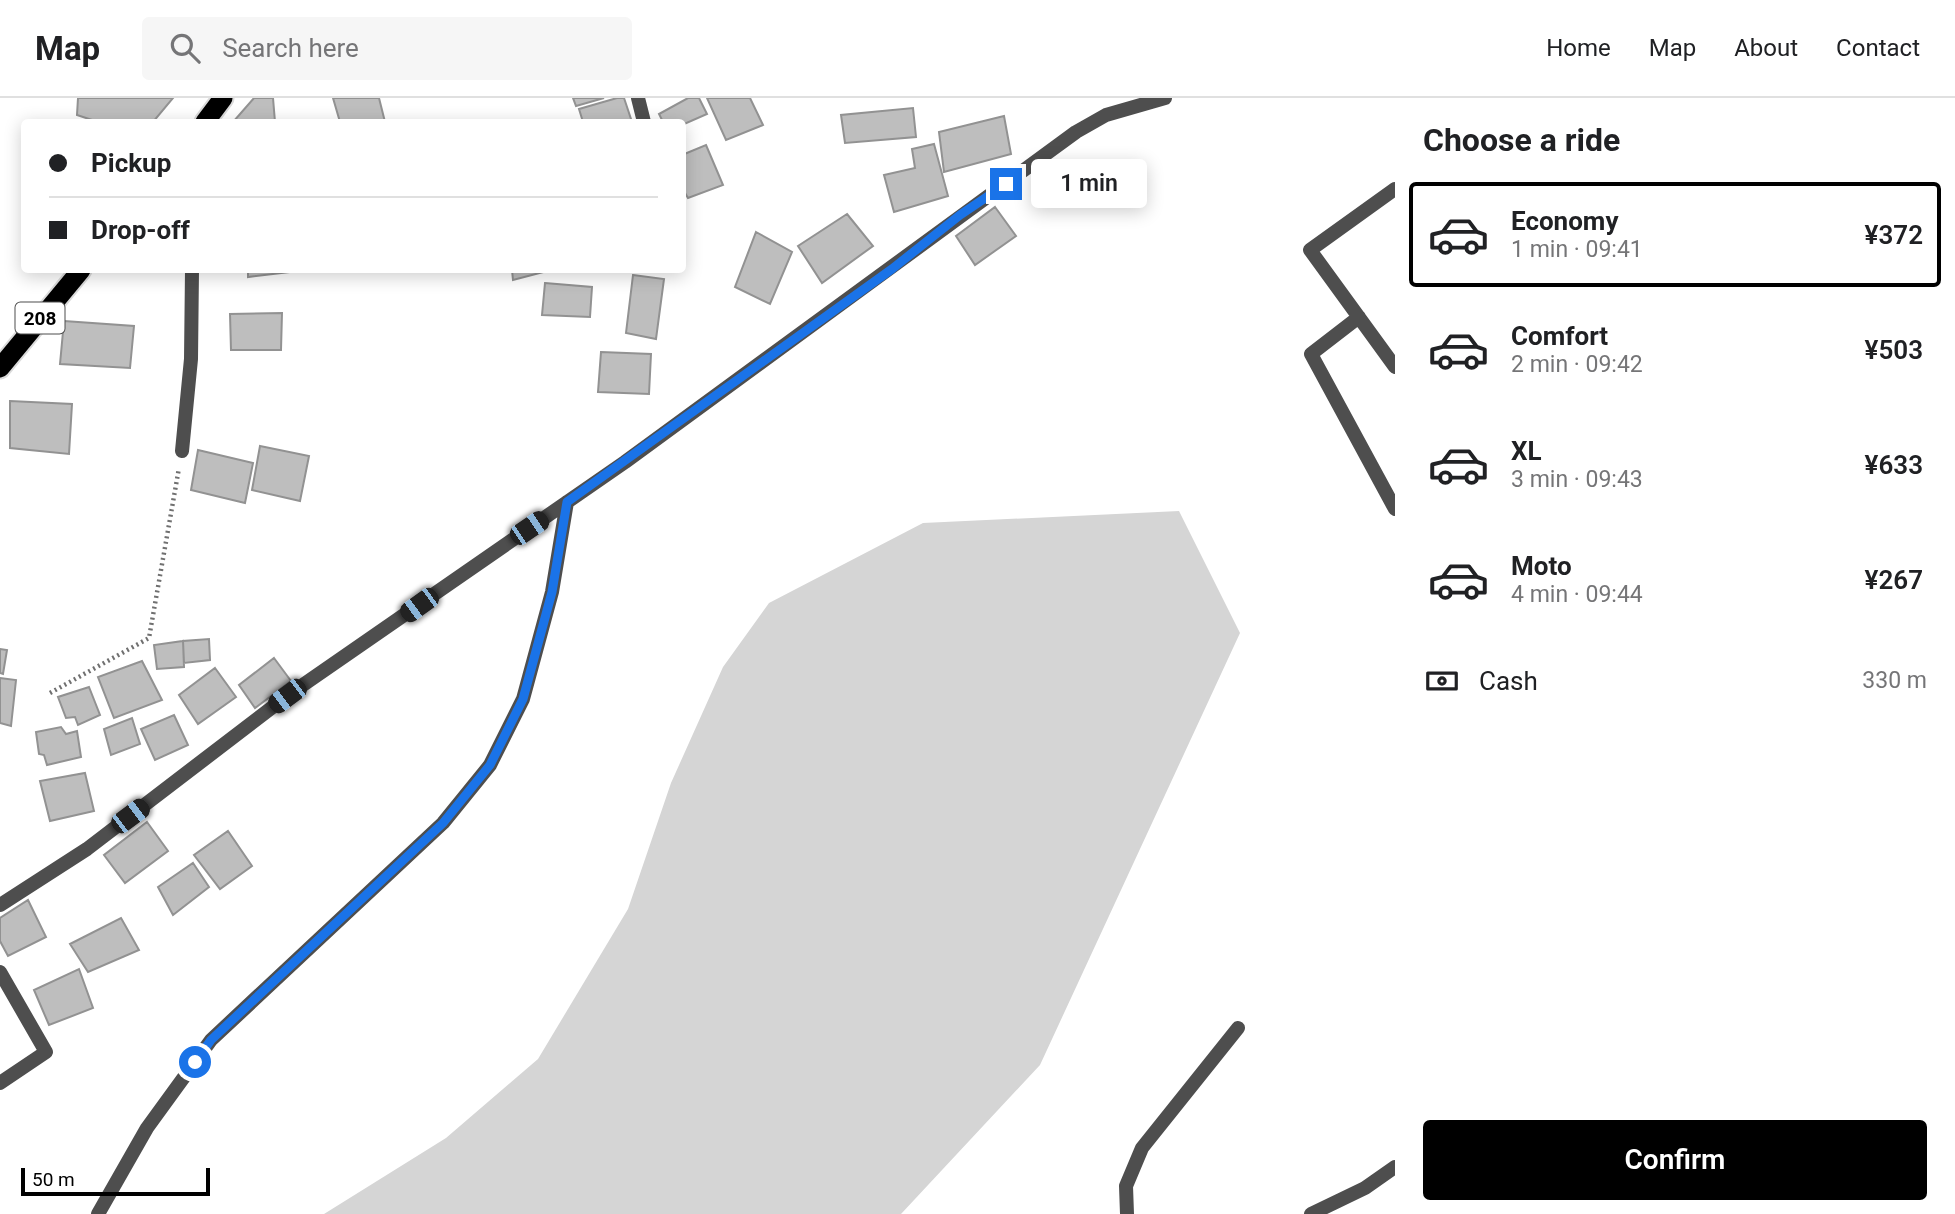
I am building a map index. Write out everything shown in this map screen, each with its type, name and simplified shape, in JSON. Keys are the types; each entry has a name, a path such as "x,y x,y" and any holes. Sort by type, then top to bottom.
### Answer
{"highway":[{"path":"207,119 223,98"},
{"name":"208","path":"0,368 79,273"}],"street":[{"path":"638,98 643,119"},
{"path":"1106,115 1118,98"},
{"path":"0,905 87,849 287,696 567,502 892,269 960,215 1076,132 1106,115 1165,98"},
{"path":"1394,365 1310,250 1395,189"},
{"path":"183,451 191,359 192,273"},
{"path":"1359,317 1311,354 1395,509"},
{"path":"98,1214 147,1128 211,1040 443,823 490,765 523,699 552,592 567,502"},
{"path":"0,972 46,1052 0,1083"},
{"path":"1127,1214 1126,1186 1142,1148 1238,1028"},
{"path":"1319,1213 1366,1188 1395,1167"}],"path":[{"path":"50,694 149,638 183,451"}],"shaded area":[{"path":"1179,511 1240,633 1040,1065 901,1214 324,1214 446,1138 538,1059 628,909 671,783 723,667 769,603 923,523"}],"building":[{"path":"78,98 173,98 156,119 89,119 77,115"},
{"path":"254,98 273,98 275,119 236,119"},
{"path":"333,98 379,98 384,119 339,119"},
{"path":"573,98 604,98 576,106"},
{"path":"624,98 631,119 582,119 579,109"},
{"path":"688,98 699,98 707,114 686,123 686,119 662,119 659,114"},
{"path":"707,98 750,98 763,125 726,140"},
{"path":"913,108 916,137 845,143 841,115"},
{"path":"1004,116 1011,154 944,172 939,132"},
{"path":"934,144 948,196 894,212 884,175 915,168 912,149"},
{"path":"706,145 723,185 688,198 686,153"},
{"path":"995,207 1016,236 975,265 956,236"},
{"path":"847,214 873,246 822,283 798,246"},
{"path":"756,232 792,252 770,304 735,287"},
{"path":"248,273 281,273 248,277"},
{"path":"512,273 540,273 513,280"},
{"path":"633,275 664,279 656,339 626,333"},
{"path":"545,283 592,287 590,317 542,315"},
{"path":"282,313 281,350 231,350 230,314"},
{"path":"64,321 134,326 130,368 60,364"},
{"path":"601,352 651,354 649,394 598,392"},
{"path":"10,401 72,404 69,454 10,448"},
{"path":"260,446 309,456 300,501 252,490"},
{"path":"198,450 253,463 245,503 191,490"},
{"path":"209,639 210,660 184,663 183,641"},
{"path":"183,641 184,667 157,669 154,645"},
{"path":"0,649 7,650 3,674 0,673"},
{"path":"274,658 291,681 255,708 239,685"},
{"path":"142,661 162,700 114,718 98,677"},
{"path":"215,668 236,697 198,724 179,695"},
{"path":"0,678 16,680 11,726 0,723"},
{"path":"89,687 100,715 78,725 75,717 66,718 58,697"},
{"path":"174,715 188,745 155,760 141,729"},
{"path":"132,718 140,744 111,755 104,729"},
{"path":"61,727 66,734 77,731 81,757 47,765 44,755 39,754 36,732"},
{"path":"85,773 94,811 50,821 40,781"},
{"path":"147,822 168,851 125,883 104,855"},
{"path":"228,831 252,866 220,889 194,855"},
{"path":"193,863 209,887 173,915 158,887"},
{"path":"28,900 46,937 8,956 0,941 0,918"},
{"path":"121,918 139,950 88,972 70,944"},
{"path":"79,969 93,1008 49,1025 34,990"}],"route":[{"path":"195,1062 211,1040 443,823 490,765 523,699 552,592 567,502 1006,184"}]}
